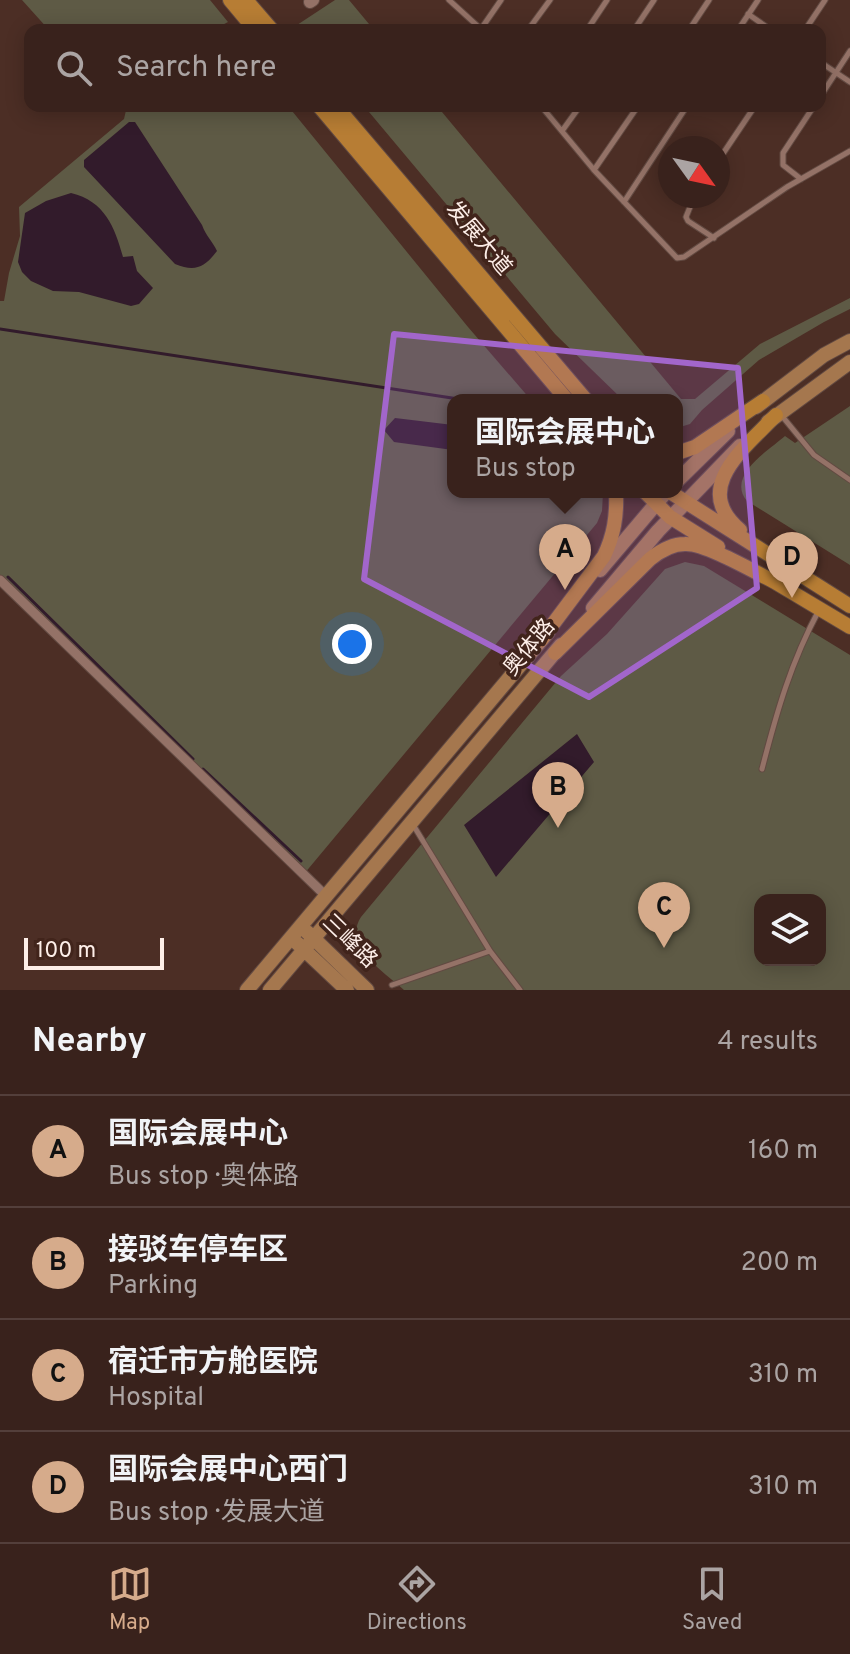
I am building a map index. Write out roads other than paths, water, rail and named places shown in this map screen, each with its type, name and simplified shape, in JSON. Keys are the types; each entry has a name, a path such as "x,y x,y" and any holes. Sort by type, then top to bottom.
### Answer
{"main road":[{"path":"230,0 250,24"},
{"path":"246,0 267,24"},
{"name":"发展大道","path":"324,112 540,358 581,394"},
{"name":"发展大道","path":"341,112 540,358 561,394"},
{"path":"683,451 695,447 824,355 850,341"},
{"name":"奥体路","path":"270,990 670,517 713,471 778,414 850,362"},
{"path":"683,475 715,442 763,401"},
{"path":"778,414 733,461 724,476 718,497 726,517 737,528 791,570"},
{"path":"541,640 604,556 611,542 617,515 616,498"},
{"path":"650,498 670,517 850,627"},
{"name":"奥体路","path":"247,990 662,498"},
{"path":"677,498 850,606"},
{"path":"555,653 650,559 665,548 686,544 701,547 779,584"},
{"name":"三峰路","path":"296,932 367,990"},
{"name":"三峰路","path":"309,944 347,990"}],"street":[{"path":"0,580 326,896"}],"lane":[{"path":"449,0 475,24"},
{"path":"485,24 501,0"},
{"path":"532,24 550,0"},
{"path":"591,24 607,0"},
{"path":"638,24 654,0"},
{"path":"693,24 709,0"},
{"path":"742,24 758,0"},
{"path":"809,24 825,0"},
{"path":"748,14 762,24"},
{"path":"826,88 850,51"},
{"path":"826,66 850,82"},
{"path":"546,112 594,170 677,258 684,257 801,179 850,151"},
{"path":"562,131 576,112"},
{"path":"594,170 634,112"},
{"path":"624,202 683,112"},
{"path":"730,143 751,112"},
{"path":"801,179 783,165 783,153 810,112"},
{"path":"690,208 686,217 688,221 714,238"},
{"path":"778,414 814,455 850,480"},
{"path":"762,769 783,688 820,609"},
{"path":"412,822 490,951 520,990"},
{"path":"392,985 490,951"}],"waterway":[{"path":"0,329 447,397"},
{"path":"8,577 193,759"},
{"path":"203,769 301,861"}],"place":[{"name":"国际会展中心","path":"565,590"},
{"name":"国际会展中心西门","path":"792,598"},
{"name":"接驳车停车区","path":"558,828"},
{"name":"宿迁市方舱医院","path":"664,948"}]}
